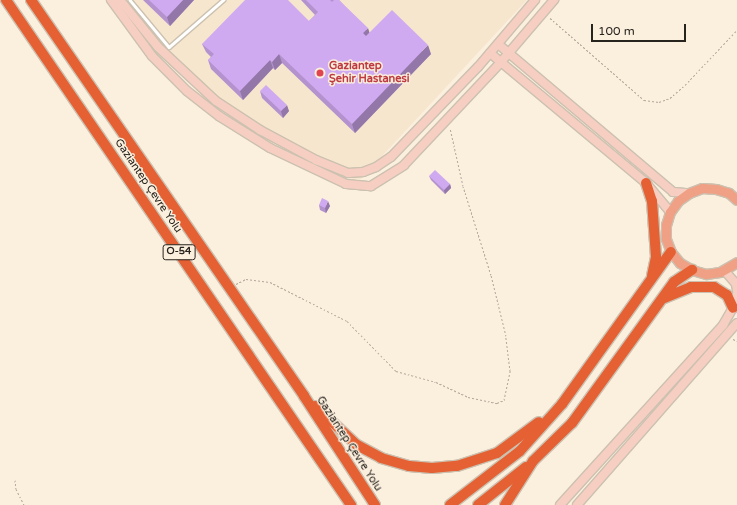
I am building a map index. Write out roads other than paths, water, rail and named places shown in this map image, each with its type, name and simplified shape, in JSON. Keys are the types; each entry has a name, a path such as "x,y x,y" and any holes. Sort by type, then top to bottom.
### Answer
{"highway":[{"name":"Gaziantep Çevre Yolu","path":"6,0 351,505"},
{"name":"Gaziantep Çevre Yolu","path":"31,0 228,288 304,396 375,505"},
{"path":"646,184 652,201 656,257 652,280"},
{"path":"450,505 520,451 562,404 671,252"},
{"path":"478,505 533,461 572,423 664,298 674,282 692,270"},
{"path":"664,298 691,288 714,287 727,295 733,308"},
{"path":"304,396 357,445 381,458 432,468 457,466 497,452 518,440 562,404"},
{"path":"505,505 533,461"}],"main road":[{"path":"729,193 737,187"},
{"path":"737,200 729,193 716,188 702,188 689,193 678,201 670,212 666,225 666,239 671,252 680,263 692,270 706,274 724,270 737,262"}],"street":[{"path":"111,0 152,56 187,92 219,116 270,148 346,184 371,186 381,182 404,165 501,62 554,0"},
{"path":"120,0 158,48 216,102 260,130 316,160 348,173 363,172 376,167 392,156 490,53 535,0"},
{"path":"498,44 510,52 606,138 673,192 689,193"},
{"path":"490,53 646,184 670,212"},
{"path":"724,270 736,284 737,290"},
{"path":"560,505 723,325 733,308 737,294"},
{"path":"577,505 737,323"}],"lane":[{"path":"130,0 169,47 223,0"}],"place":[{"name":"Gaziantep Şehir Hastanesi","path":"320,73"}]}
